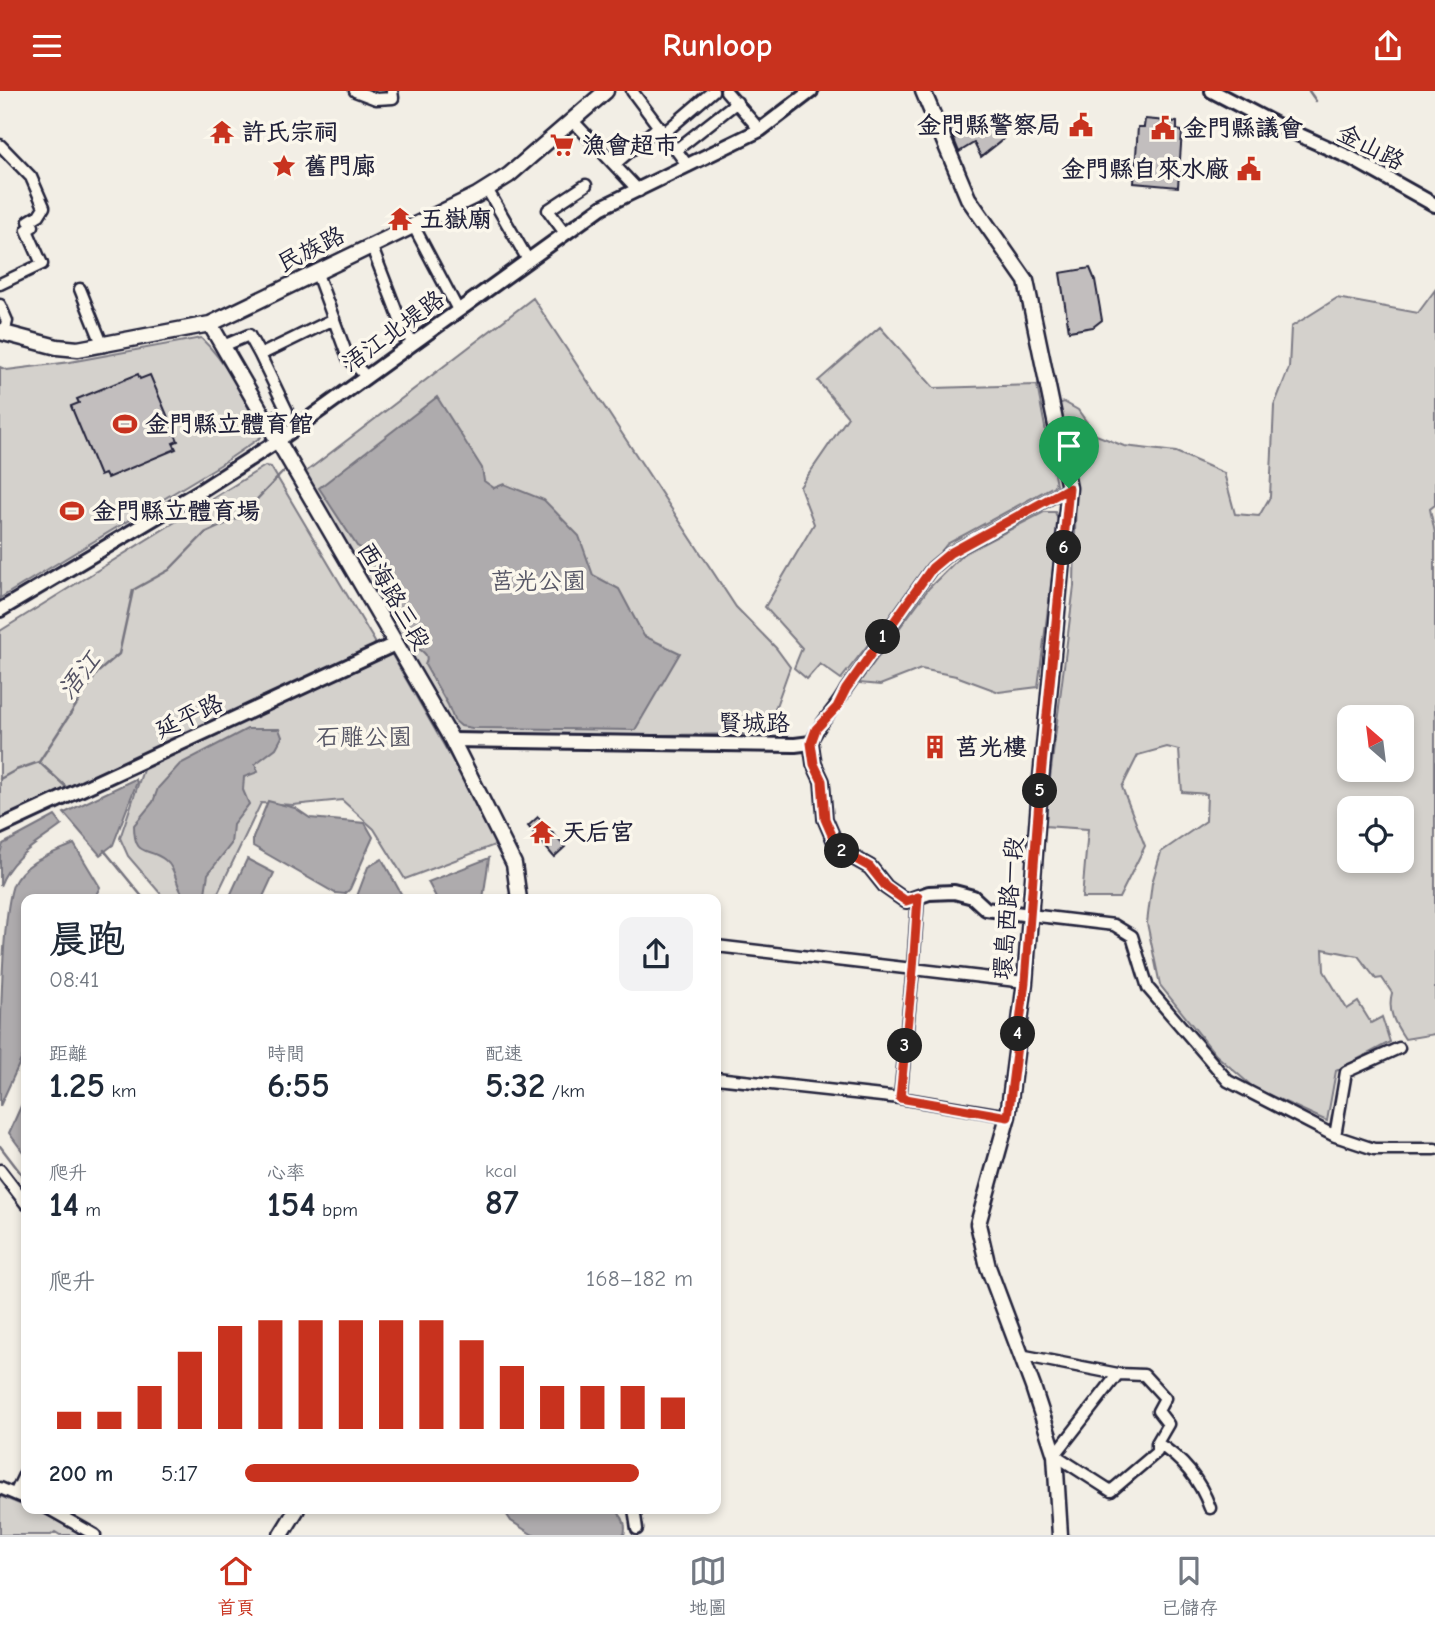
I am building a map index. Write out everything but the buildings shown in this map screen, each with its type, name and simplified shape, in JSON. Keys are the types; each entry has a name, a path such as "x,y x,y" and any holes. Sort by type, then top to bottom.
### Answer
{"main road":[{"name":"民族路","path":"2,332 69,349 103,346 210,324 236,314 316,271 487,189 509,175 606,91"},
{"name":"環島西路一段","path":"923,91 968,198 1026,282 1038,329 1069,488 1025,982 1008,1117 978,1224 988,1267 1055,1455 1060,1535"},
{"name":"西海路三段","path":"210,324 453,740 514,864 518,894"},
{"path":"281,1535 294,1514"}],"street":[{"path":"355,91 376,99 393,98 392,91"},
{"path":"632,91 688,166"},
{"path":"615,164 713,91"},
{"path":"726,91 760,130"},
{"name":"浯江北堤路","path":"0,610 200,491 279,440 602,207 760,130 811,91"},
{"name":"金山路","path":"1212,91 1277,125 1351,158 1435,205"},
{"path":"676,150 737,103"},
{"path":"573,121 639,191"},
{"path":"0,145 32,177 44,207 39,215 29,221 33,226 27,230 42,264 0,283"},
{"path":"565,233 548,209 586,185"},
{"path":"487,189 528,260"},
{"path":"414,225 458,310"},
{"path":"371,245 405,333 414,342"},
{"path":"316,271 348,358 366,376"},
{"path":"80,289 103,346"},
{"path":"0,305 7,321 2,332"},
{"path":"260,355 334,319"},
{"path":"223,346 249,335 287,411 268,421"},
{"path":"811,743 816,729 837,707 846,689 932,568 950,553 1069,488"},
{"name":"延平路","path":"0,827 396,644"},
{"name":"賢城路","path":"453,740 795,745 811,743 814,764 822,781 825,819 838,849 870,867 886,887 906,901 929,893 954,892 973,897 986,909 1030,915"},
{"path":"900,1098 918,897"},
{"path":"1030,915 1114,925 1132,936 1148,988 1228,1081 1335,1136 1374,1149 1435,1149"},
{"path":"721,947 1025,982"},
{"path":"1335,1136 1346,1072 1399,1048"},
{"path":"721,1079 900,1098 1008,1117"},
{"path":"0,1170 21,1197"},
{"path":"1020,1355 1118,1374 1144,1375 1165,1398 1158,1412 1168,1424 1157,1443 1157,1452 1111,1491 1055,1455 1118,1374"},
{"path":"1157,1443 1171,1452 1202,1485 1210,1508"},
{"path":"15,1494 21,1481"},
{"path":"0,1487 21,1497"},
{"path":"58,1514 94,1535"},
{"path":"635,1514 638,1529"}],"green space":[{"path":"1435,290 1435,505 1430,509 1435,533 1435,1034 1405,1039 1391,1012 1392,993 1382,978 1376,979 1358,956 1323,949 1324,971 1347,1009 1358,1002 1371,1023 1382,1017 1390,1042 1336,1071 1327,1121 1254,1088 1216,1055 1160,985 1147,923 1152,883 1161,852 1206,821 1207,794 1182,792 1179,750 1167,747 1138,755 1122,787 1145,846 1119,898 1082,898 1088,829 1044,826 1074,586 1076,484 1058,404 1064,402 1078,410 1096,435 1124,446 1176,452 1224,473 1235,514 1259,516 1270,497 1274,406 1289,368 1291,327 1337,298 1418,313"},
{"name":"莒光公園","path":"533,298 736,607 776,648 790,667 766,734 453,737 303,474"},
{"path":"880,327 934,388 1037,385 1056,485 947,544 841,679 820,664 807,679 794,668 802,648 765,607 814,524 800,487 848,417 818,381"},
{"name":"金門縣立體育場","path":"201,338 236,384 261,437 220,465 0,598 0,367 7,370 70,362"},
{"path":"265,466 271,467 375,642 374,648 0,820 0,631"},
{"path":"1044,512 1055,512 1059,522 1038,687 999,692 956,676 921,669 880,685 859,683 929,588 963,554"},
{"name":"石雕公園","path":"391,653 500,843 405,879 374,829 342,800 293,805 261,803 217,894 161,894 128,856 120,838 145,764"},
{"path":"0,1496 21,1505 21,1514 44,1514 64,1522 81,1535 60,1535 55,1532 51,1535 0,1535"}],"shaded area":[{"path":"437,397 482,468 484,481 494,488 504,484 544,500 579,536 593,575 619,589 644,636 680,653 635,730 472,728 461,726 454,720 425,665 426,655 407,636 395,601 385,596 367,565 369,561 366,551 357,546 319,488"},
{"path":"247,729 279,729 282,737 276,748 255,764 258,772 244,777 243,790 249,804 233,825 231,844 208,874 204,894 182,894 169,864 159,856 143,850 136,843 134,825 153,802 158,788 180,764"},
{"path":"135,779 137,782 113,845 100,855 64,813"},
{"path":"268,801 295,808 310,818 365,823 373,837 350,889 345,894 335,893 253,846 253,838"},
{"path":"55,816 62,825 18,859 0,886 0,853 3,844"},
{"path":"74,844 100,887 96,894 21,894 21,1060 0,1106 3,959 9,904 13,885 18,877 32,864"},
{"path":"489,858 484,894 434,894 428,882"},
{"path":"247,859 274,873 264,894 231,894"},
{"path":"382,859 401,894 358,894 368,867"},
{"path":"21,1106 21,1149 9,1133"},
{"path":"506,1514 619,1514 625,1527 624,1535 533,1535 511,1521"}],"waterway":[{"path":"1309,91 1316,101"},
{"name":"浯江","path":"0,779 39,762 97,673 119,654 133,590 169,570 205,533 240,517 286,469"},
{"path":"39,762 65,786"},
{"path":"104,850 140,894"},
{"path":"0,1146 21,1173"}],"place":[{"name":"金門縣警察局","path":"1081,125"},
{"name":"金門縣議會","path":"1163,128"},
{"name":"許氏宗祠","path":"222,132"},
{"name":"漁會超市","path":"562,145"},
{"name":"舊門廊","path":"284,166"},
{"name":"金門縣自來水廠","path":"1249,169"},
{"name":"五嶽廟","path":"400,219"},
{"name":"金門縣立體育館","path":"125,424"},
{"name":"金門縣立體育場","path":"72,511"},
{"name":"莒光樓","path":"935,747"},
{"name":"天后宮","path":"542,832"}],"route":[{"path":"1069,488 1040,787 1025,982 1008,1117 900,1098 918,897 906,901 886,887 870,867 838,849 825,819 821,802 822,781 814,764 811,743 816,729 837,707 846,689 932,568 950,553 1069,488"}]}
